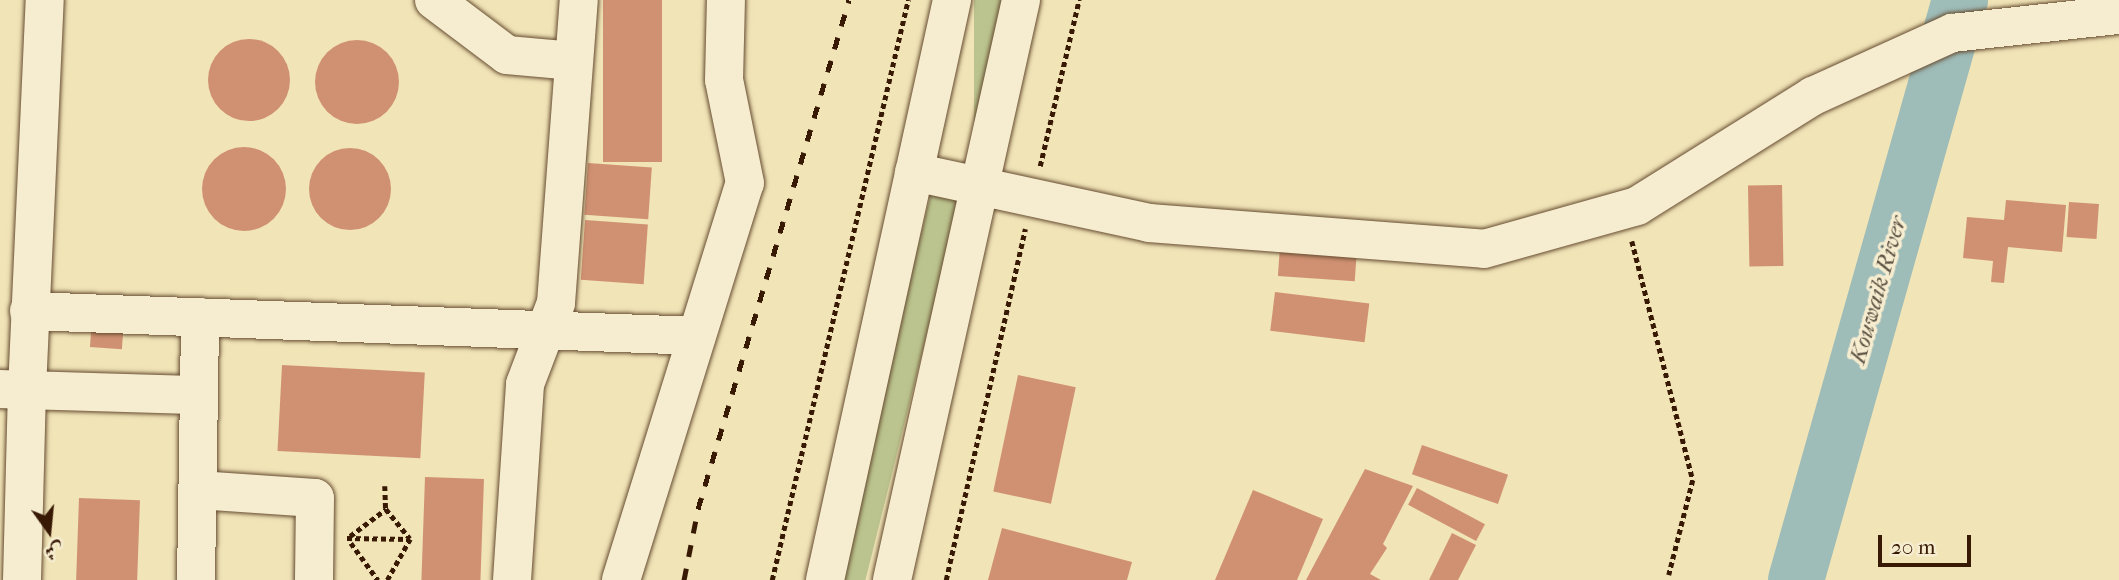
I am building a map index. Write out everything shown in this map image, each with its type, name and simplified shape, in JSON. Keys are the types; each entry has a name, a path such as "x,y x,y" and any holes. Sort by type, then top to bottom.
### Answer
{"street":[{"path":"22,580 13,389 29,311 45,0"},
{"path":"434,0 507,55 574,61"},
{"path":"512,580 525,384 556,303 579,0"},
{"path":"621,580 745,183 724,80 726,0"},
{"path":"825,580 952,0"},
{"path":"892,580 1021,0"},
{"path":"914,172 1149,223 1484,249 1637,206 1813,96 1952,33 2119,15"},
{"path":"29,311 697,336"},
{"path":"196,580 200,317"},
{"path":"13,389 199,395"},
{"path":"198,490 315,498 331,538 314,580"}],"path":[{"path":"772,580 908,0"},
{"path":"946,580 1079,0"},
{"path":"1624,209 1693,480 1669,575"},
{"path":"385,486 386,509 410,539"},
{"path":"331,538 386,509"},
{"path":"331,538 410,539"},
{"path":"331,538 379,580"},
{"path":"387,580 410,539"}],"green space":[{"path":"974,0 1003,0 1003,151 974,151"},
{"path":"932,189 961,196 865,580 835,578"}],"building":[{"path":"603,0 662,0 662,162 603,162"},
{"path":"241,39 257,39 272,46 283,57 290,72 287,96 278,109 257,121 241,121 226,114 215,103 208,88 208,72 215,57 226,46"},
{"path":"357,40 373,43 392,59 399,82 396,98 380,117 357,124 341,121 322,105 315,82 318,66 334,47"},
{"path":"244,147 260,150 274,159 283,173 286,189 283,205 274,219 260,228 244,231 228,228 214,219 205,205 202,189 205,173 214,159 228,150"},
{"path":"342,148 358,148 373,155 384,166 391,181 388,205 379,218 358,230 342,230 327,223 316,212 309,197 309,181 316,166 327,155"},
{"path":"588,163 652,167 648,219 584,215"},
{"path":"1782,185 1783,266 1749,267 1748,186"},
{"path":"2006,200 2066,205 2062,252 2008,247 2004,283 1991,282 1993,261 1963,258 1967,217 2004,220"},
{"path":"2069,202 2099,204 2096,239 2067,237"},
{"path":"585,220 648,224 644,284 581,280"},
{"path":"1280,246 1357,251 1355,281 1278,276"},
{"path":"1275,292 1369,304 1365,342 1270,331"},
{"path":"92,318 124,320 122,349 90,347"},
{"path":"282,365 425,372 420,458 277,451"},
{"path":"1018,375 1076,387 1051,504 993,491"},
{"path":"1422,445 1508,475 1498,504 1412,474"},
{"path":"1365,469 1413,486 1383,544 1387,548 1370,574 1381,580 1306,580"},
{"path":"425,477 484,479 480,580 421,580"},
{"path":"1417,488 1485,524 1476,541 1408,505"},
{"path":"1253,490 1323,519 1297,580 1215,580"},
{"path":"79,498 140,500 137,580 76,580"},
{"path":"1002,528 1132,562 1127,580 988,580"},
{"path":"1452,533 1476,545 1458,580 1429,580"}],"waterway":[{"name":"Kouwaik River","path":"1796,580 1960,0"}],"railway":[{"path":"684,580 698,509 849,0"}]}
